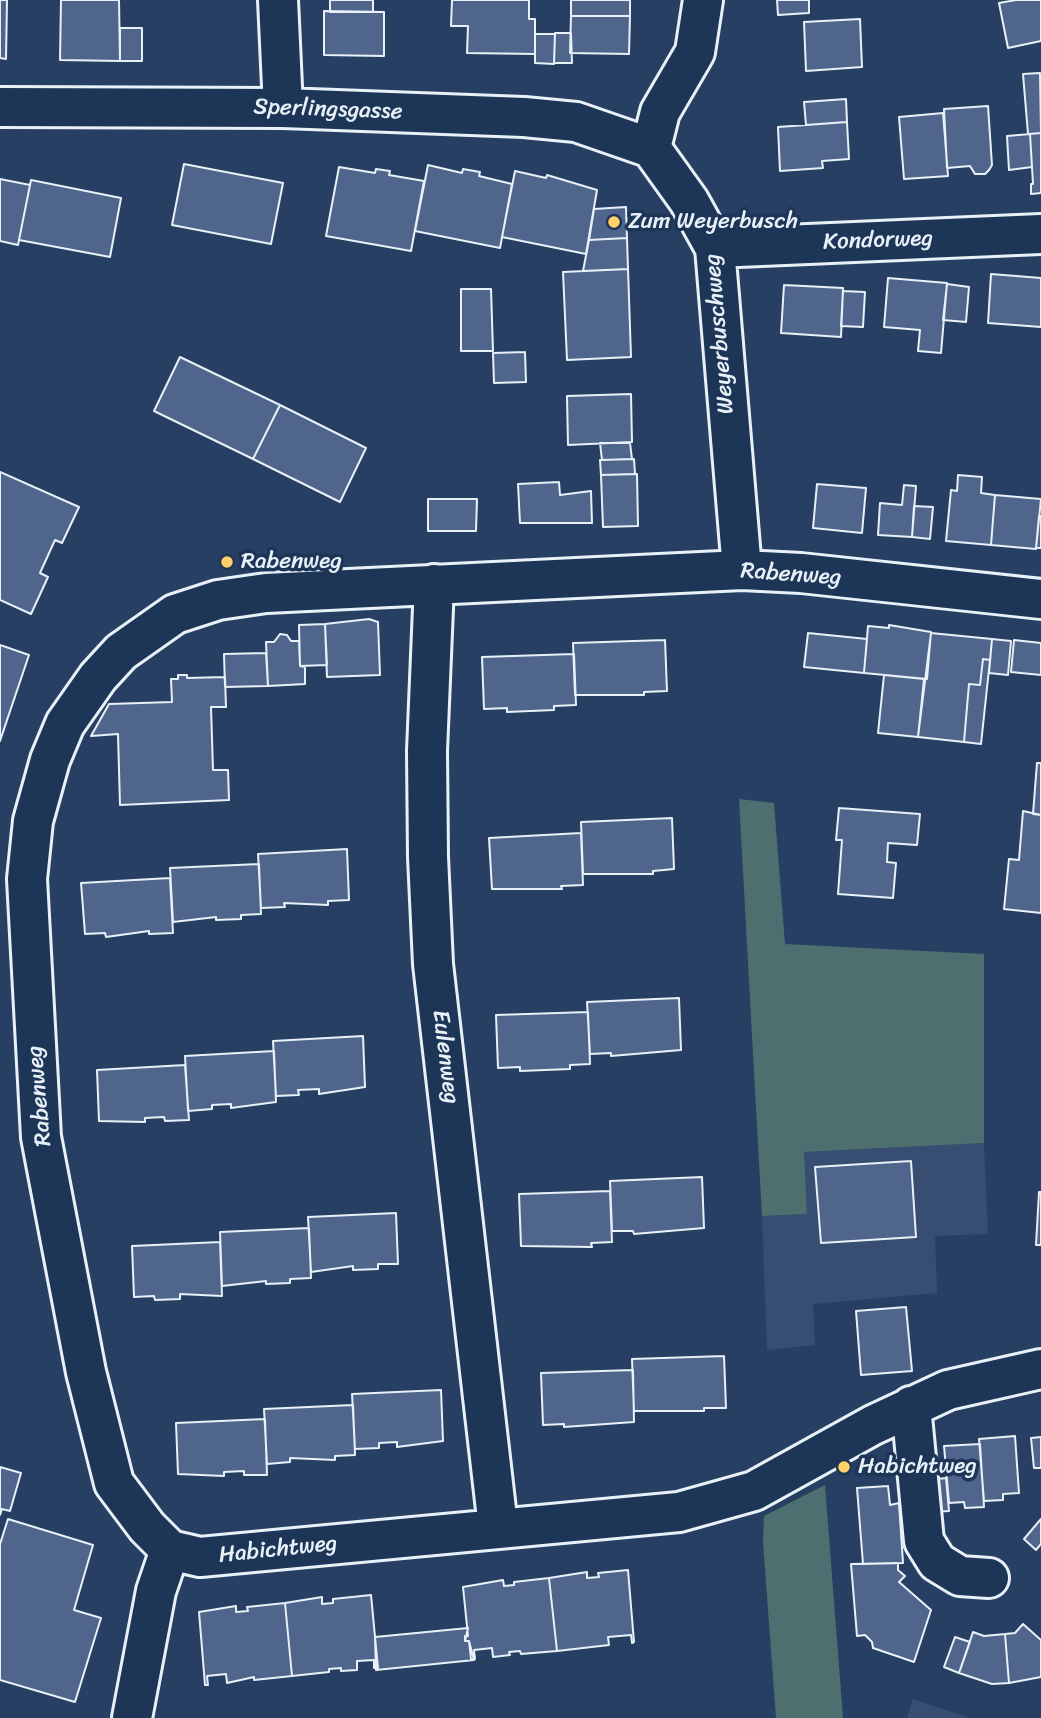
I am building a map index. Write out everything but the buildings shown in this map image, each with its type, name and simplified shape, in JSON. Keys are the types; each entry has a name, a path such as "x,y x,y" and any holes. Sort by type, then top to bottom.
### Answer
{"street":[{"path":"278,0 283,108"},
{"path":"650,148 660,113 695,52 703,0"},
{"name":"Sperlingsgasse","path":"0,107 283,108 524,117 576,122 650,148"},
{"name":"Weyerbuschweg","path":"650,148 690,201 715,248 742,570"},
{"name":"Kondorweg","path":"715,248 1041,234"},
{"name":"Rabenweg","path":"170,1550 147,1527 114,1483 86,1372 41,1137 27,879 38,797 65,724 98,677 121,652 175,614 218,600 266,593 742,570 801,573 1041,599"},
{"name":"Eulenweg","path":"435,584 427,751 433,964 498,1527"},
{"name":"Habichtweg","path":"170,1550 200,1558 498,1527 679,1512 754,1491 911,1406 948,1390 1041,1369"},
{"path":"911,1406 924,1541 937,1562 960,1576 989,1578"},
{"path":"132,1718 156,1591 170,1550"}],"shaded area":[{"path":"984,1143 988,1234 935,1236 937,1293 813,1304 815,1345 767,1350 762,1216 807,1214 803,1152"},
{"path":"913,1699 969,1718 907,1718"}],"green space":[{"path":"739,799 774,803 785,944 984,954 984,1143 804,1152 807,1214 762,1216"},
{"path":"825,1485 843,1718 776,1718 763,1542 764,1516"}],"place":[{"name":"Zum Weyerbusch","path":"614,222"},
{"name":"Rabenweg","path":"227,562"},
{"name":"Habichtweg","path":"844,1467"}]}
